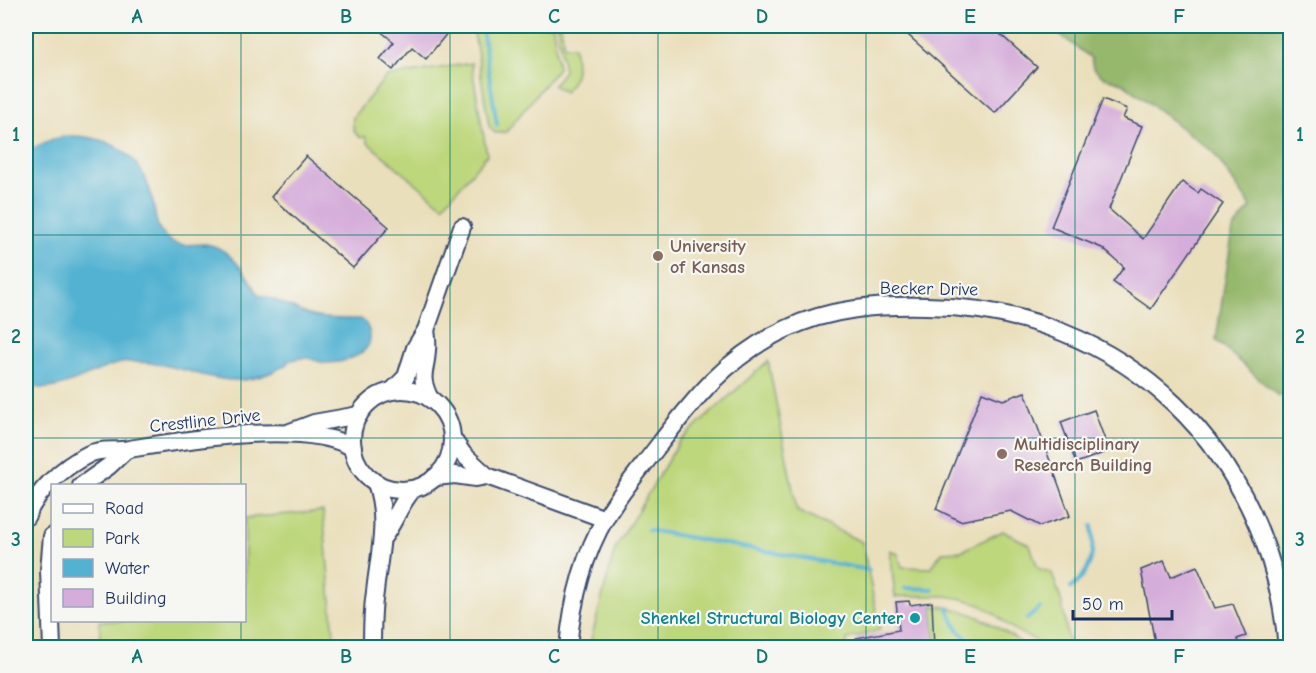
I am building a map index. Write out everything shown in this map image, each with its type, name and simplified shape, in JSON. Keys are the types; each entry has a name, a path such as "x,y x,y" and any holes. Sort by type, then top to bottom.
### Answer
{"street":[{"path":"452,438 448,460 435,477 413,489 394,489 376,483 357,462 353,448 354,425 359,415 373,400 392,391 406,377 415,348 426,330 462,227"},
{"name":"Becker Drive","path":"568,648 574,606 583,570 605,519 628,484 706,386 739,357 772,336 803,322 826,314 855,309 903,305 988,310 1041,323 1082,340 1128,366 1183,411 1224,462 1253,513 1275,570 1284,614 1287,648"},
{"path":"426,330 428,350 422,376 423,382 430,399 446,416 452,438 463,454 488,476 605,519"},
{"path":"392,391 412,391 430,399"},
{"name":"Crestline Drive","path":"289,433 314,423 359,415"},
{"name":"Crestline Drive","path":"26,517 36,498 49,482 67,467 101,450 126,450 151,445 244,435 289,433 330,437 353,448"},
{"path":"84,484 126,450"},
{"path":"435,477 488,476"},
{"path":"372,648 371,622 384,536 381,527 382,506 376,483"},
{"path":"384,536 391,527 399,507 413,489"},
{"path":"51,548 49,570 52,648"}],"green space":[{"path":"473,26 553,26 558,68 506,132 495,133 489,126"},
{"path":"557,26 561,26 564,46 574,47 576,61 575,76 564,92 553,85 564,71"},
{"path":"1048,26 1290,26 1290,393 1278,396 1216,340 1233,229 1251,207 1213,152 1123,83 1103,77 1093,68 1091,58"},
{"path":"471,63 487,155 443,206 368,143 365,136 362,138 357,135 353,127 353,117 386,77"},
{"path":"768,361 797,511 862,542 880,630 847,639 847,647 589,647 615,549 679,442"},
{"path":"323,511 335,647 101,647 99,622 246,622 246,518"},
{"path":"1003,531 1030,545 1038,568 1052,573 1062,603 1069,647 1053,646 1030,638 1009,626 991,611 968,601 944,596 895,597 890,550 898,554 902,567 931,568 942,552 961,551"},
{"path":"932,606 958,609 982,618 1026,646 1023,648 936,647"}],"water":[{"path":"68,136 97,139 122,150 132,159 141,170 147,183 160,230 172,242 180,245 212,245 221,249 236,262 259,295 313,316 361,319 370,332 366,348 355,357 340,362 324,363 305,358 288,361 287,364 266,375 246,380 228,380 154,363 132,362 106,368 53,387 40,388 27,385 26,151 53,139"}],"building":[{"path":"374,26 453,26 426,59 412,47 393,70 380,59 394,42"},
{"path":"898,26 991,26 1037,67 995,113"},
{"path":"1103,99 1127,109 1123,118 1142,126 1109,209 1143,239 1182,182 1198,193 1201,189 1223,204 1151,309 1113,282 1124,267 1102,248 1051,227"},
{"path":"306,156 389,227 353,268 271,197"},
{"name":"Multidisciplinary Research Building","path":"982,392 1003,400 1025,392 1070,516 1040,526 1011,511 960,521 936,509"},
{"path":"1094,410 1109,451 1076,463 1061,422"},
{"path":"1164,561 1171,577 1197,566 1215,608 1233,604 1246,636 1237,639 1240,648 1156,648 1141,570"},
{"name":"Shenkel Structural Biology Center","path":"909,601 910,605 932,602 934,648 858,648 856,638 899,630 896,602"}],"waterway":[{"path":"482,29 497,125"},
{"path":"1071,588 1088,568 1093,545 1092,526"},
{"path":"648,530 869,570"},
{"path":"905,588 933,589"},
{"path":"948,608 955,625 964,636 977,642 995,642"},
{"path":"1027,619 1040,608"}],"place":[{"name":"University of Kansas","path":"658,256"},
{"name":"Multidisciplinary Research Building","path":"1002,454"},
{"name":"Shenkel Structural Biology Center","path":"915,618"}]}
